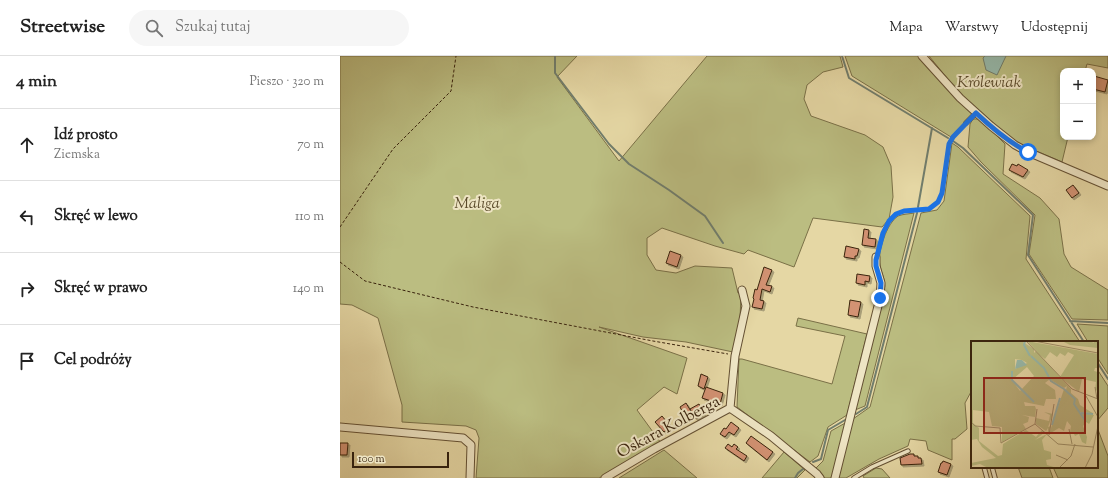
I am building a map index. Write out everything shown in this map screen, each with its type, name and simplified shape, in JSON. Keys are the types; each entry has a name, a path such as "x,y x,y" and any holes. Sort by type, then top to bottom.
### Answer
{"street":[{"path":"922,56 953,91 976,113 1015,145 1108,186"},
{"path":"1098,182 1108,190"},
{"path":"835,478 880,298 881,283 876,266 876,257"},
{"path":"730,408 735,356 746,306 742,290"},
{"name":"Oskara Kolberga","path":"605,478 654,449 730,408 771,436 818,474 820,478"},
{"path":"340,427 463,438 471,445 470,478"}],"lane":[{"path":"966,123 976,113"},
{"path":"854,478 872,467 908,451"},
{"path":"984,468 987,478"},
{"path":"992,468 995,478"}],"path":[{"path":"340,228 393,149 451,91 456,56"},
{"path":"876,257 883,233 889,221 893,217 899,212 929,209 938,202 942,193 949,144 966,123"},
{"path":"340,262 365,281 473,307 735,356"}],"green space":[{"name":"Maliga","path":"340,56 577,56 557,77 619,161 707,56 840,56 843,67 823,72 807,85 804,99 811,116 865,135 883,147 891,166 893,197 889,219 882,227 813,218 794,267 748,250 744,254 662,228 647,238 647,255 656,270 676,273 695,266 732,268 738,293 741,293 740,320 733,352 686,342 643,337 599,327 687,358 677,394 664,387 637,410 661,443 599,478 476,478 479,438 476,430 466,426 402,422 402,405 378,318 352,305 340,304"},
{"path":"845,56 919,56 973,114 951,137 852,76"},
{"name":"Królewiak","path":"929,56 1108,56 1108,68 1087,64 1086,68 1060,68 1060,140 1067,140 1062,162 1015,142 960,94"},
{"path":"973,119 980,119 1005,144 1003,174 1040,198 1059,219 1064,254 1071,267 1108,290 1108,320 1072,319 1029,254 1035,215 981,162 968,147 970,124"},
{"path":"952,143 1030,216 1026,259 1079,341 971,341 971,392 965,403 967,429 955,439 952,439 952,460 928,450 926,441 910,439 908,446 879,459 846,478 838,478 853,419 870,407 921,213 937,210 944,201"},
{"path":"914,213 865,406 855,410 885,286 879,259 881,246 890,225 898,216"},
{"path":"798,318 867,334 847,415 828,427 818,456 810,462 737,407 739,359 832,384 845,336 796,326"},
{"path":"1077,324 1108,326 1108,374 1098,359 1098,341 1087,341"},
{"path":"1098,371 1108,386 1108,408 1098,420"},
{"path":"847,422 833,478 825,478 816,468 823,461 831,431"},
{"path":"1098,430 1108,456 1108,478 1058,478 1053,468 1098,468"},
{"path":"664,450 697,478 619,478"},
{"path":"784,452 805,470 797,478 762,478"},
{"path":"876,468 882,469 890,478 864,478 863,476"},
{"path":"1018,468 1049,468 1053,478 1022,478"}],"shaded area":[{"path":"985,56 1006,56 997,75 986,70 983,58"}],"building":[{"path":"1096,77 1108,80 1105,92 1096,90"},
{"path":"1012,164 1017,166 1018,164 1028,170 1023,177 1009,170"},
{"path":"1073,185 1079,193 1072,198 1066,190"},
{"path":"864,229 869,230 868,238 876,239 875,247 862,245"},
{"path":"846,246 859,249 855,259 844,257"},
{"path":"670,251 681,255 677,267 666,263"},
{"path":"764,267 772,270 766,285 772,286 770,292 762,289 760,300 764,301 762,309 752,307 755,289 757,290"},
{"path":"857,274 870,276 869,282 865,281 865,285 856,283"},
{"path":"850,300 861,302 858,317 848,315"},
{"path":"701,374 708,377 704,389 698,386"},
{"path":"706,387 723,393 720,404 702,398"},
{"path":"686,403 692,413 685,417 680,407"},
{"path":"699,404 704,414 696,419 690,409"},
{"path":"662,416 671,426 664,432 655,422"},
{"path":"731,422 739,428 734,435 729,432 725,437 720,434 724,428 726,429"},
{"path":"751,436 773,452 767,460 746,443"},
{"path":"340,443 348,443 347,455 340,455"},
{"path":"728,444 732,447 734,444 738,447 736,449 747,456 744,461 725,448"},
{"path":"914,454 914,456 921,458 922,464 901,465 900,458"},
{"path":"943,461 951,464 947,475 938,472"}],"waterway":[{"path":"555,56 555,73 609,144 629,164 705,216 723,243"},
{"path":"842,56 849,78 948,138"},
{"path":"918,207 932,128"},
{"path":"953,141 963,148 1033,215 1028,255 1083,341"},
{"path":"856,414 867,407 917,213"},
{"path":"1070,321 1108,323"},
{"path":"1098,364 1108,379"},
{"path":"813,462 821,459 828,430 845,420"},
{"path":"795,478 803,469"}],"route":[{"path":"880,298 881,280 876,266 876,257 883,233 889,221 899,212 929,209 938,202 942,193 949,144 953,137 976,113 1006,139 1028,152"}]}
